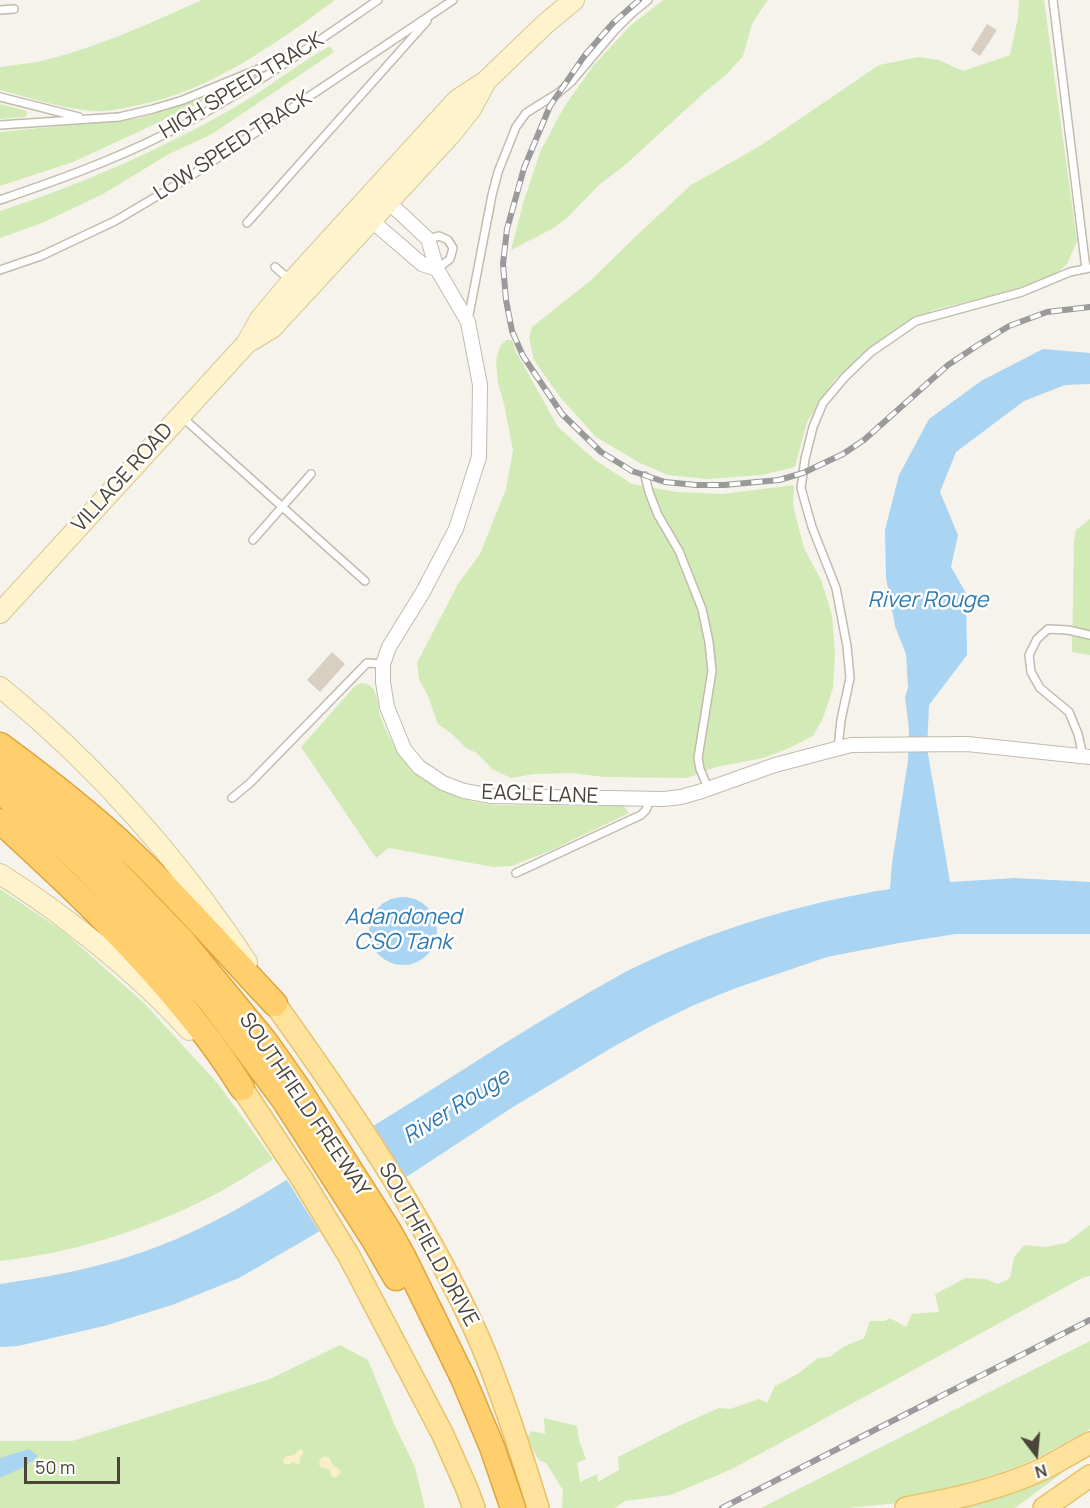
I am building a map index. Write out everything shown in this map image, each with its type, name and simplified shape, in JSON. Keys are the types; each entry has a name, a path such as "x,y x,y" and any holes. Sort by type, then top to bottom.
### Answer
{"highway":[{"path":"0,745 81,807 132,853 275,1005"},
{"name":"SOUTHFIELD FREEWAY","path":"0,767 108,863 182,940 265,1041 291,1094 381,1235 403,1256 463,1378 492,1447 513,1508"},
{"name":"SOUTHFIELD FREEWAY","path":"0,791 128,909 291,1094"},
{"path":"0,820 89,906 171,992 211,1041 242,1088"},
{"name":"SOUTHFIELD FREEWAY","path":"381,1235 389,1265 442,1368 498,1508"}],"main road":[{"name":"SOUTHFIELD DRIVE","path":"275,1005 326,1075 377,1152 452,1282 481,1343 538,1508"},
{"path":"242,1088 349,1256 443,1435 474,1508"},
{"path":"906,1508 994,1488 1045,1468 1090,1443"},
{"path":"1044,1508 1090,1476"}],"street":[{"name":"VILLAGE ROAD","path":"0,612 246,344 272,328 298,287 364,214 452,133 471,109 486,81 544,25 574,0"},
{"name":"EAGLE LANE","path":"381,196 428,239 438,269 468,322 480,385 479,457 456,529 423,592 389,647 383,664 387,707 404,749 419,767 443,783 464,792 492,796 650,798 681,797 775,765 844,747 967,744 1086,757"},
{"path":"364,214 422,264 438,269"},
{"path":"0,687 78,756 149,832 230,936 275,1005"},
{"path":"0,874 63,917 126,968 184,1024 242,1088"}],"lane":[{"name":"HIGH SPEED TRACK","path":"0,200 76,173 161,136 235,95 378,0"},
{"name":"LOW SPEED TRACK","path":"0,270 41,256 115,222 186,179 453,0"},
{"path":"468,322 495,184 516,127 526,113 572,82 615,30 648,0"},
{"path":"844,747 841,720 850,678 847,646 836,588 812,527 801,488 813,427 823,403 845,377 871,352 916,321 1022,292 1070,272 1088,268 1053,0"},
{"path":"0,10 14,9"},
{"path":"247,223 433,14"},
{"path":"0,125 119,117 173,103 304,50"},
{"path":"0,97 86,118"},
{"name":"EAGLE LANE","path":"428,239 439,236 448,240 453,248 450,259 438,269"},
{"path":"275,267 298,287"},
{"path":"180,415 365,581"},
{"path":"253,540 311,474"},
{"path":"645,476 658,515 679,551 702,609 709,642 712,671 698,758 708,788"},
{"path":"1086,757 1069,712 1040,688 1030,672 1029,655 1036,639 1048,629 1068,630 1090,635"},
{"path":"232,798 250,783 367,663 383,664"},
{"path":"516,873 641,815 646,810 650,798"}],"green space":[{"path":"202,0 335,0 290,33 243,63 193,88 166,98 123,108 94,111 58,106 0,90 0,67 58,57 121,35"},
{"path":"663,0 769,0 752,24 743,56 727,74 625,165 600,184 566,219 552,229 511,250 524,200 541,150 564,107 594,65 630,26"},
{"path":"1019,0 1044,0 1077,241 1067,264 1057,273 1024,286 933,310 888,335 835,379 807,422 795,467 762,475 707,479 668,475 640,463 596,437 560,397 534,360 529,338 532,327 590,281 691,185 760,146 879,65 919,57 939,60 963,71 1010,55 1018,18"},
{"path":"330,46 334,52 212,134 169,154 103,194 42,223 0,238 0,211 93,177 184,135 242,103"},
{"path":"206,97 207,100 73,162 0,186 0,132 140,118"},
{"path":"0,104 27,111 27,115 0,119"},
{"path":"506,340 512,340 516,352 558,427 595,460 632,484 677,492 722,494 794,485 793,506 804,548 821,580 832,615 835,653 833,688 823,718 813,736 763,758 716,767 687,778 604,777 572,773 535,774 511,778 492,769 477,753 466,748 438,724 419,679 417,663 458,584 480,554 506,489 513,450 498,383 496,361 500,346"},
{"path":"1090,519 1090,655 1072,652 1074,541 1076,530"},
{"path":"361,683 369,685 375,692 381,719 399,753 431,783 451,794 473,801 498,805 624,806 629,813 554,849 512,866 493,867 389,848 376,858 301,747 355,686"},
{"path":"0,889 64,932 144,1003 218,1084 273,1159 210,1197 134,1230 81,1246 0,1261"},
{"path":"1090,1225 1090,1276 1082,1278 734,1468 678,1492 625,1501 615,1508 562,1508 563,1490 546,1463 539,1460 526,1438 532,1431 545,1434 544,1418 577,1426 586,1459 577,1463 580,1482 597,1474 598,1482 619,1470 618,1457 683,1424 719,1408 730,1409 759,1399 767,1403 775,1386 799,1373 818,1358 830,1357 843,1347 864,1338 870,1321 885,1321 890,1318 906,1327 912,1314 939,1312 935,1294 966,1278 985,1279 998,1284 1010,1278 1014,1257 1024,1245 1045,1247 1066,1243"},
{"path":"1090,1341 1090,1429 1039,1457 982,1479 915,1496 908,1502 849,1508 761,1508"},
{"path":"340,1345 368,1360 395,1426 415,1467 425,1508 0,1508 0,1441 72,1441 270,1379"},
{"path":"1061,1468 1062,1473 1015,1508 951,1508"}],"sand":[{"path":"301,1449 304,1452 300,1457 300,1463 284,1464 285,1457"},
{"path":"325,1456 340,1470 340,1474 335,1478 331,1476 329,1469 319,1465 320,1459"}],"water":[{"name":"River Rouge","path":"1043,349 1090,353 1090,384 1065,385 1024,401 956,452 940,492 958,535 951,567 966,593 967,655 929,705 927,748 950,882 1015,878 1090,882 1090,934 956,934 827,957 736,988 694,1005 613,1047 513,1107 315,1234 239,1278 172,1305 104,1326 18,1346 0,1347 0,1284 105,1264 164,1244 211,1223 279,1185 561,1009 627,971 658,957 756,920 823,902 890,889 908,761 909,729 905,697 908,688 906,654 895,626 886,578 885,530 899,475 929,419 981,381"},
{"name":"Adandoned CSO Tank","path":"403,897 416,900 427,907 434,918 437,931 434,944 427,955 416,962 403,965 390,962 379,955 372,944 369,931 372,918 379,907 390,900"},
{"path":"29,1449 38,1456 26,1466 0,1478 0,1458"}],"pier":[{"path":"372,1123 408,1180 321,1234 285,1177"}],"building":[{"path":"987,24 997,30 980,56 971,50"},
{"path":"332,652 345,664 320,692 307,680"}],"railway":[{"path":"639,0 613,23 585,55 550,106 524,168 507,229 503,264 506,300 512,331 523,356 562,414 601,452 632,471 665,482 724,485 779,480 803,473 843,454 864,440 948,365 1009,326 1047,312 1090,307"},
{"path":"722,1508 1090,1320"}]}
